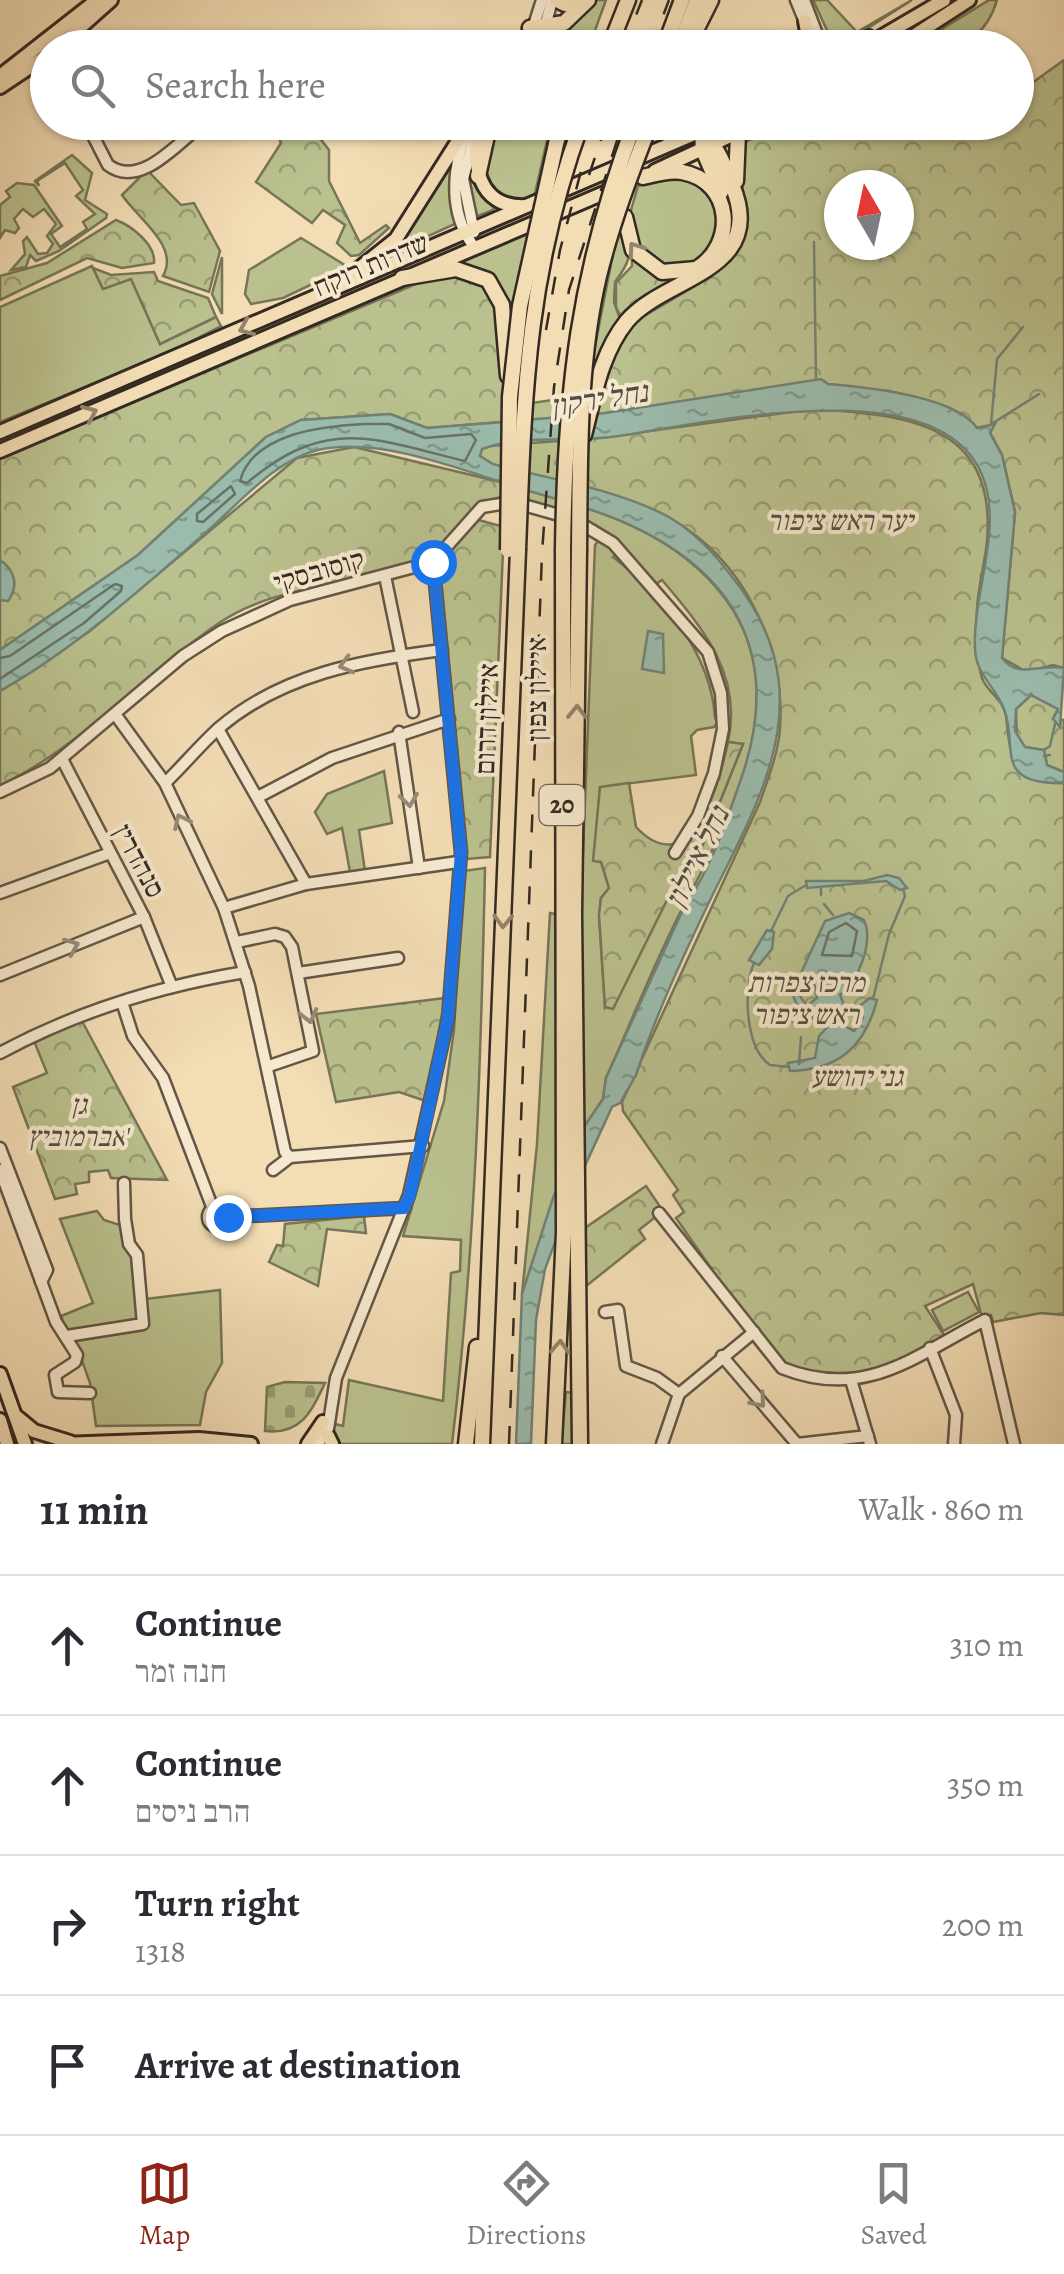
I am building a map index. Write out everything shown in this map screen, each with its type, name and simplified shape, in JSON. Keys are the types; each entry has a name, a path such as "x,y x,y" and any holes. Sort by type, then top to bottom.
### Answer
{"highway":[{"path":"554,0 579,0"},
{"path":"551,30 588,0"},
{"path":"616,30 628,0"},
{"path":"671,30 682,0"},
{"path":"686,30 697,0"},
{"path":"696,30 711,0"},
{"path":"478,176 486,140"},
{"path":"510,397 520,306 555,140"},
{"path":"513,550 531,310 555,199 576,140"},
{"name":"איילון צפון","path":"554,1444 564,1249 563,551 569,406 580,306 602,220 637,140"},
{"path":"580,1444 575,834 580,451 586,360 599,276 640,140"},
{"path":"641,140 625,217 633,250 662,272 696,269 720,244 726,211 709,147"},
{"path":"706,140 738,206"},
{"path":"580,451 602,369 625,324 646,305 701,275 724,257 736,230 737,140"},
{"path":"643,177 681,172 707,184 724,211 720,244"},
{"path":"402,278 450,269 475,273 494,287 502,305 510,397 513,550"},
{"name":"איילון דרום","path":"482,1444 513,704 513,550"},
{"path":"564,1060 575,834"},
{"path":"466,1444 490,1237"}],"main road":[{"path":"60,30 97,0"},
{"path":"78,30 112,0"},
{"path":"891,30 944,0"},
{"path":"923,30 969,0"},
{"path":"805,22 810,30"},
{"path":"885,30 904,22"},
{"path":"0,76 30,55"},
{"path":"0,87 30,66"},
{"path":"307,302 358,271 396,240 463,140"},
{"path":"474,140 478,176 487,191 504,204 538,210"},
{"name":"שדרות רוקח","path":"0,432 469,232 538,210 685,140"},
{"name":"שדרות רוקח","path":"0,452 725,140"},
{"path":"0,1374 25,1444"},
{"path":"16,1416 34,1430 72,1443"},
{"path":"0,1420 7,1444"},
{"path":"308,1444 327,1434"},
{"path":"60,1444 199,1439 251,1444"}],"street":[{"path":"538,30 542,0"},
{"path":"541,30 554,0"},
{"path":"796,0 805,22"},
{"path":"804,0 814,30"},
{"path":"95,140 108,165 130,173 149,166 182,140"},
{"path":"469,140 454,186 475,248"},
{"path":"327,1434 344,1357 404,1208 423,1146 448,1018 461,852 433,562 486,504 514,502 553,512 598,532 666,600 708,652 724,712 714,773 698,816 675,854"},
{"name":"קוסובסקי","path":"0,792 62,758 182,656 247,618 318,592 433,562"},
{"path":"385,576 413,712"},
{"path":"165,784 218,729 262,700 320,672 442,650"},
{"path":"114,714 165,784 224,908 245,972 290,1157"},
{"path":"258,798 332,758 399,732 449,719"},
{"path":"218,729 306,884"},
{"path":"399,732 419,868"},
{"name":"סנהדרין","path":"62,758 144,917 172,986"},
{"path":"0,893 110,853"},
{"path":"224,908 306,884 458,862"},
{"path":"0,975 144,917"},
{"path":"236,942 275,934 285,938 298,973 314,1051 269,1066"},
{"path":"298,973 398,958"},
{"path":"0,1053 122,1002 172,986 245,972"},
{"path":"122,1002 132,1036 163,1078 213,1209 223,1209 228,1217 404,1208"},
{"path":"273,1170 290,1157 423,1146"},
{"path":"0,1148 47,1270 41,1282"},
{"path":"0,1170 56,1322 77,1355 55,1375 58,1392 90,1392"},
{"path":"67,1336 132,1329 144,1322 137,1255 119,1218 124,1183"},
{"path":"659,1213 782,1368 806,1378 852,1380 886,1374 985,1320 1014,1444"},
{"path":"606,1312 618,1310 626,1366 656,1378 679,1394"},
{"path":"662,1444 679,1394 754,1332"},
{"path":"930,1348 956,1415 954,1444"},
{"path":"722,1356 797,1444 869,1440 852,1380"}],"green space":[{"path":"595,0 606,0 595,30 560,30"},
{"path":"813,0 827,0 855,30 827,30"},
{"path":"912,0 865,30 860,30"},
{"path":"989,0 997,0 980,30 941,30"},
{"path":"1064,60 1064,668 1053,665 1027,672 1002,658 1015,512 1002,455 990,433 994,425 976,428 953,410 897,393 811,382 599,414 427,428 390,414 301,420 266,437 138,555 0,650 0,600 7,598 0,560 0,458 448,274 474,280 497,307 505,347 505,407 601,393 613,356 634,322 712,276 733,254 744,206 740,153 749,140 1034,140 1034,82"},
{"path":"280,140 321,140 329,150 329,181 360,243 386,225 389,228 359,255 351,256 337,243 345,225 323,210 312,223 256,182"},
{"path":"491,140 547,140 533,202 497,195 483,178"},
{"path":"454,153 457,223 387,255 385,252"},
{"path":"72,155 92,173 85,200 107,214 106,218 59,251 36,261 30,255 26,267 11,270 25,254 23,241 27,237 38,254 47,253 53,244 47,236 56,224 44,209 33,217 23,209 14,219 19,228 15,233 5,230 0,238 0,205 10,197 6,191 17,183 34,185 62,226 51,234 60,247 87,229 83,222 95,214 76,196 83,190 65,163 37,181 39,186 35,181"},
{"path":"468,165 496,202 493,210 475,217"},
{"path":"147,170 181,205 194,203 220,251 209,292 163,276 167,265 162,244 122,195"},
{"path":"674,176 695,184 708,195 720,232 699,263 672,269 639,252 629,217 638,186"},
{"path":"620,218 628,257 615,282 614,302 620,319 589,377"},
{"path":"116,220 142,237 154,263 122,268 87,258 0,300 0,276 47,263"},
{"path":"528,231 512,319 500,292 486,276 466,269 438,268"},
{"path":"301,238 348,267 283,298 251,304 245,294 249,270"},
{"path":"222,257 222,314 212,294"},
{"path":"632,257 656,274 680,277 622,319 616,307 616,283 632,266"},
{"path":"92,266 103,289 131,278 160,344 216,317 221,326 172,351 0,422 0,307"},
{"path":"93,268 111,275 154,272 158,281 208,298 216,317 160,344 131,279 103,289"},
{"name":"גני יהושע","path":"813,409 912,422 939,433 961,449 977,472 986,502 987,542 977,615 982,678 1005,710 1017,766 1033,779 1064,783 1064,1315 1041,1313 993,1322 991,1315 982,1317 973,1284 925,1306 946,1338 892,1365 833,1376 793,1370 755,1331 676,1218 684,1212 673,1195 678,1190 623,1111 622,1102 760,802 772,766 779,738 780,701 769,644 759,617 729,568 709,547 666,516 618,497 493,465 480,456 482,449 491,446 598,438"},
{"path":"354,447 505,483 504,497 481,505 428,555 377,573 268,599 219,623 87,729 0,786 0,691 90,631 297,458"},
{"path":"505,483 605,514 661,541 709,580 739,621 754,665 756,712 748,759 731,808 653,969 606,1078 603,1099 582,1130 581,905 595,545 601,538 619,553 613,557 649,589 681,628 704,671 715,718 721,718 714,727 697,730 691,736 696,775 600,787 594,860 601,862 609,888 601,898 599,915 605,1007 673,888 697,859 743,744 728,742 730,695 716,654 662,580 656,584 623,550 589,524 551,507 504,497"},
{"path":"475,519 504,527 490,857 467,859 440,566"},
{"path":"1031,695 1058,709 1053,719 1061,725 1058,720 1064,720 1064,772 1047,765 1044,750 1025,747 1017,740 1016,709"},
{"path":"728,742 743,744 697,859 673,888 613,1009 605,1007 599,915 601,898 609,888 601,862 593,861 600,787 629,783 636,827 656,842 673,844 688,836 700,821 718,780"},
{"path":"384,771 392,823 359,830 365,871 350,872 342,828 327,834 315,812 327,794"},
{"path":"485,868 476,1156 452,1444 341,1444 332,1435 331,1423 343,1426 349,1380 443,1401 451,1273 460,1271 461,1240 403,1236 444,1101 454,1030 463,871"},
{"path":"550,913 555,914 559,1185 522,1294 537,1144"},
{"path":"445,998 426,1101 399,1092 336,1102 316,1014"},
{"name":"גן אברמוביץ'","path":"82,1021 167,1180 111,1178 108,1170 89,1172 89,1182 75,1184 77,1194 55,1199 13,1087 47,1073 34,1041"},
{"path":"646,1186 663,1211 639,1230 645,1239 585,1287 585,1228"},
{"path":"97,1211 104,1220 123,1226 132,1253 139,1318 135,1325 66,1331 61,1316 93,1303 60,1219"},
{"path":"364,1216 366,1233 327,1229 318,1286 269,1262 277,1245 283,1246 285,1224"},
{"path":"220,1290 222,1363 206,1392 200,1425 96,1426 90,1383 75,1341 143,1330 148,1325 145,1299"},
{"path":"968,1292 979,1312 943,1331 932,1310"},
{"path":"285,1382 325,1383 309,1412 296,1425 265,1431 267,1387"},
{"path":"566,1392 574,1393 576,1444 561,1444"}],"water":[{"path":"821,379 828,384 930,401 966,417 977,428 995,424 990,433 1002,455 1015,512 1002,658 1023,670 1064,668 1060,727 1053,719 1058,709 1031,695 1016,709 1015,731 1025,747 1044,750 1047,765 1064,772 1064,783 1041,782 1017,770 1012,761 1004,709 976,658 975,628 990,517 982,475 957,442 917,422 868,412 812,411 754,415 611,437 513,442 482,449 480,456 493,464 626,499 667,516 695,536 726,569 760,619 775,659 780,698 777,737 752,814 672,983 636,1075 620,1103 612,1107 578,1181 545,1269 536,1320 531,1444 516,1444 522,1294 553,1198 582,1130 603,1099 606,1078 686,903 711,859 752,737 756,698 753,662 743,629 726,599 701,571 670,547 617,520 415,456 341,447 318,450 286,463 105,618 0,691 0,650 138,555 266,437 301,420 390,414 427,428 491,423 599,414"},
{"path":"0,560 14,579 8,601 0,600"},
{"path":"648,631 663,634 664,673 642,669"},
{"path":"887,875 899,878 907,888 900,890 886,881 807,888 806,881 864,881"},
{"path":"849,913 864,920 867,939 858,971 840,995 844,1005 803,1022 793,995 797,992 807,1006 817,998 815,986 802,971 825,921"},
{"path":"767,930 774,932 772,949 759,965 749,960"},
{"path":"870,998 877,1000 872,1017 847,1053 822,1066 790,1071 788,1063 815,1058 819,1036 834,1020 854,1031 863,1018 857,1008"}],"waterway":[{"path":"662,30 673,0"},
{"path":"814,242 816,380"},
{"path":"991,424 997,359 1023,327"},
{"path":"993,423 1039,394"},
{"path":"1044,750 1050,746 1055,724"},
{"path":"1044,756 1050,755"},
{"path":"771,931 788,896 806,885"},
{"path":"821,887 821,895"},
{"path":"873,999 889,934 905,896 903,889"},
{"path":"824,904 833,915"},
{"path":"754,963 748,988 748,1017 755,1046 770,1065 789,1067"},
{"path":"799,1064 801,1037"}],"railway":[{"path":"630,30 642,0"},
{"path":"658,30 669,0"},
{"path":"589,175 601,140"},
{"path":"509,1444 542,553 554,387 569,290 617,140"},
{"path":"546,330 560,250 584,160"}],"route":[{"path":"228,1217 404,1208 410,1195 448,1018 461,852 433,562"}],"water label":[{"name":"נחל ירקון","path":"599,399"},
{"name":"נחל איילון","path":"697,857"}],"park label":[{"name":"יער ראש ציפור","path":"840,521"},
{"name":"מרכז צפרות ראש ציפור","path":"806,999"}]}
